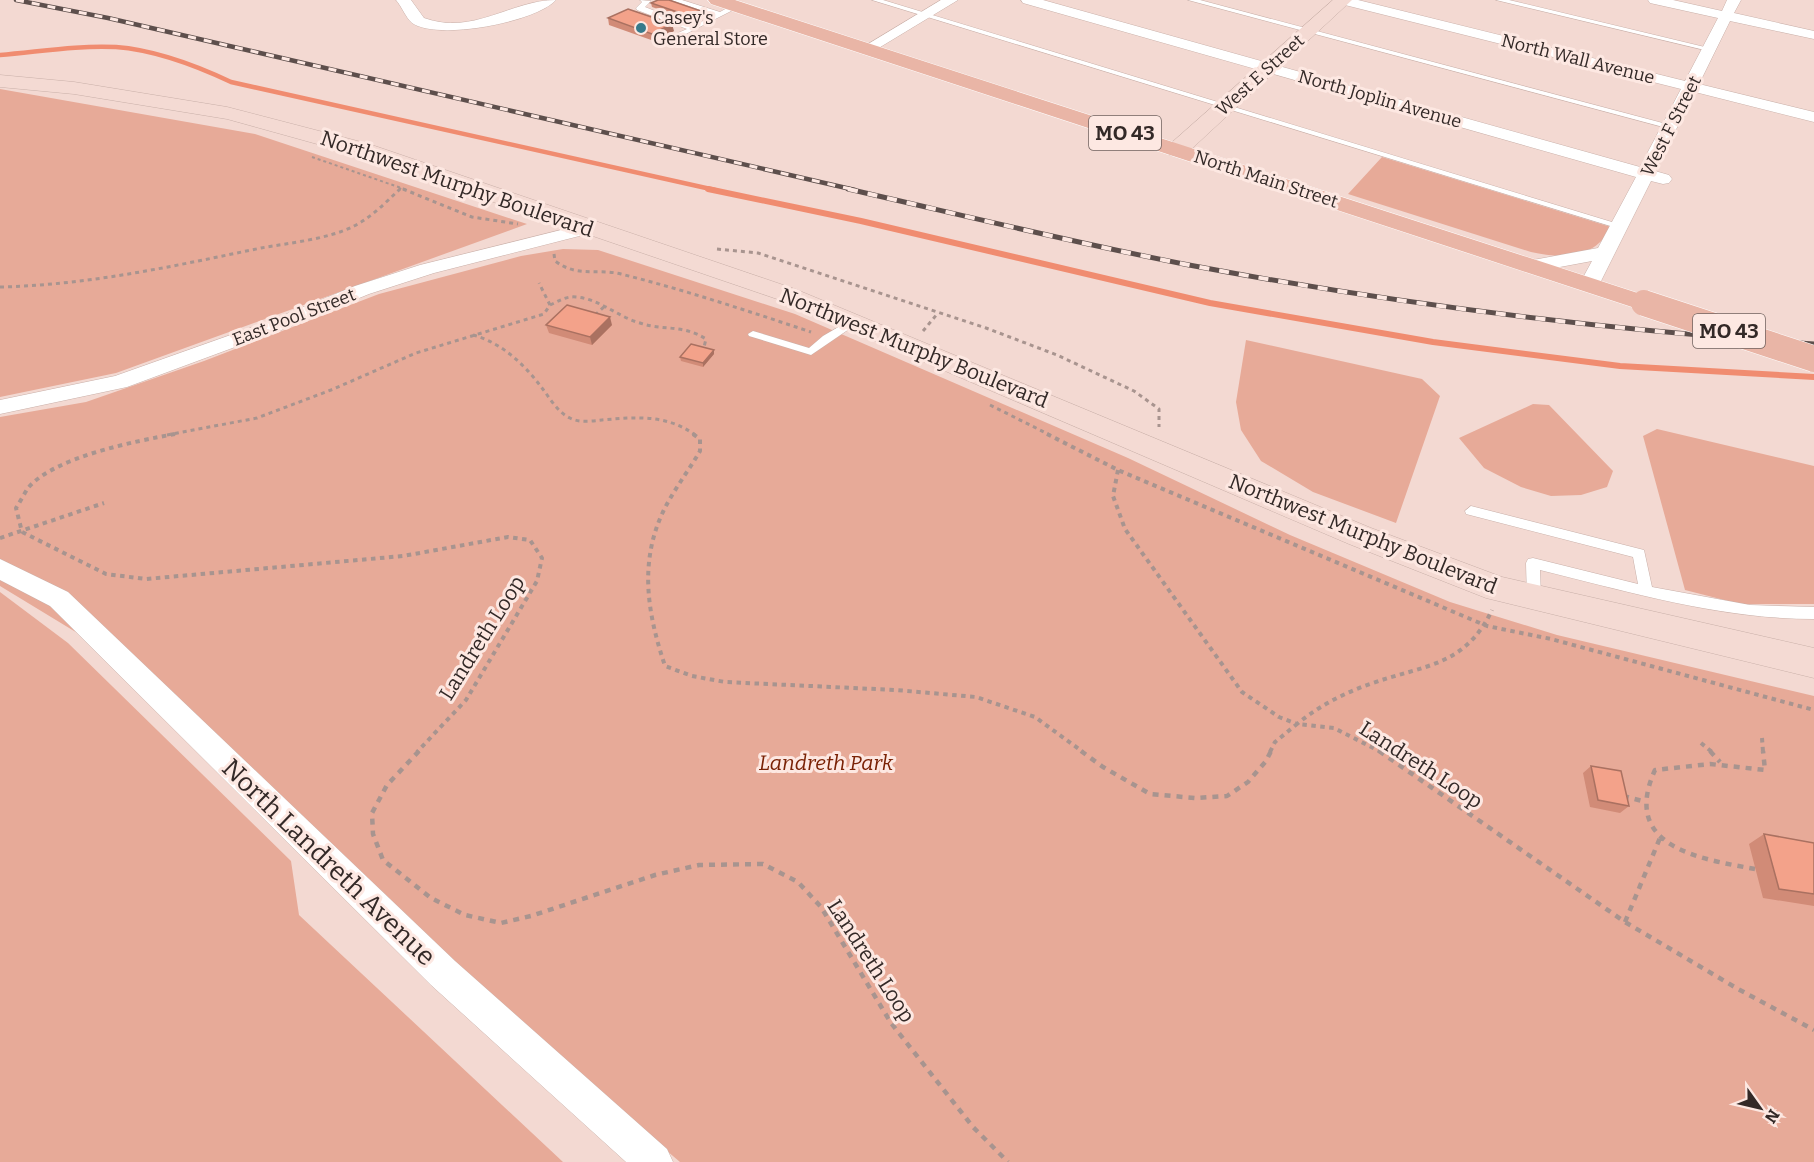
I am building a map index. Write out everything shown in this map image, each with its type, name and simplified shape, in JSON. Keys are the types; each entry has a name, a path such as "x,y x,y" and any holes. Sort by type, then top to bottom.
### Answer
{"main road":[{"name":"North Main Street","path":"716,9 867,49 1814,359"}],"street":[{"path":"403,0 410,6 413,17 418,21 438,26 471,25 501,20 535,8 549,0"},
{"path":"867,49 951,0"},
{"name":"North Joplin Avenue","path":"1028,0 1664,179"},
{"name":"West E Street","path":"1177,150 1343,0"},
{"name":"North Wall Avenue","path":"1343,0 1814,117"},
{"path":"1655,0 1814,35"},
{"name":"West F Street","path":"1589,285 1734,0"},
{"name":"Northwest Murphy Boulevard","path":"0,81 35,82 227,113 361,149 786,294 1414,558 1498,589 1814,663"},
{"name":"East Pool Street","path":"0,407 119,382 274,326 362,290 427,269 589,228"},
{"path":"1533,266 1585,258 1607,252"},
{"name":"North Landreth Avenue","path":"0,569 59,599 443,973 654,1162"}],"lane":[{"path":"647,0 640,8 653,15 673,15"},
{"path":"876,0 1620,226"},
{"path":"1192,0 1670,126"},
{"path":"1500,0 1709,49"},
{"path":"681,4 716,9"},
{"path":"674,38 693,29 716,9"},
{"path":"663,15 677,24 693,29"},
{"path":"677,24 687,19"},
{"path":"753,334 811,352 827,338 854,321"},
{"path":"1471,511 1639,554 1646,591"},
{"path":"1534,598 1533,563 1703,603 1781,614 1814,613"}],"path":[{"path":"303,154 479,218 510,225 548,227 555,261 567,270 618,273 746,310 827,338"},
{"path":"0,287 50,285 126,276 321,236 353,227 370,216 401,188"},
{"path":"682,259 701,251 726,249 758,253 986,328 1057,355 1134,391 1159,409 1159,432 1154,448"},
{"path":"539,283 550,305"},
{"path":"22,532 16,508 29,487 58,465 138,441 257,418 331,390 416,353 544,314 550,305 567,297 586,299 639,323 693,330 706,339 703,351"},
{"path":"591,319 605,306"},
{"path":"469,335 486,338 510,354 538,383 553,403 570,418 590,421 637,417 671,420 687,427 700,439 700,451 663,513 648,551 646,593 655,640 665,666 692,676 724,682 884,689 976,697 1035,717 1103,767 1150,794 1195,798 1227,796 1248,782 1266,761 1275,742 1308,714 1353,690 1426,669 1461,651 1487,626"},
{"path":"990,405 1118,470 1487,626 1551,639 1814,710"},
{"name":"Landreth Loop","path":"1118,470 1113,496 1125,529 1242,692 1278,717 1297,724 1334,728 1375,748 1625,922 1738,989 1814,1030"},
{"path":"0,538 104,503"},
{"name":"Landreth Loop","path":"22,532 106,574 146,579 403,556 508,537 530,540 542,558 537,581 517,618 466,700 387,785 372,813 373,834 383,860 431,898 465,915 501,923 531,916 654,875 699,865 763,864 798,882 821,907 891,1023 973,1127 1008,1162"},
{"path":"1625,922 1659,838 1646,802 1646,789 1656,770 1687,764 1720,762 1765,770 1762,738"},
{"path":"1701,743 1720,762"},
{"path":"1616,794 1646,802"},
{"path":"1659,838 1698,858 1755,869"}],"green space":[{"path":"0,89 255,134 527,224 116,373 0,397"},
{"path":"1382,157 1611,227 1604,238 1587,251 1555,256 1531,252 1348,194"},
{"name":"Landreth Park","path":"563,249 598,250 795,314 1128,458 1290,535 1450,602 1557,635 1814,696 1814,1162 680,1162 546,1048 102,648 0,586 0,417 86,402 204,361 379,294 521,256"},
{"path":"1246,340 1422,379 1440,396 1396,523 1313,492 1261,461 1241,430 1236,402"},
{"path":"1533,404 1549,405 1613,471 1607,487 1581,495 1551,496 1521,487 1484,468 1459,438"},
{"path":"1657,429 1814,466 1814,604 1740,604 1685,590 1643,436"},
{"path":"0,592 68,643 291,861 299,915 563,1162 0,1162"}],"building":[{"path":"658,0 669,0 704,12 692,17 651,3"},
{"path":"628,9 672,24 652,34 608,18"},
{"path":"567,305 610,317 590,337 546,325"},
{"path":"691,344 714,350 703,363 680,357"},
{"path":"1591,766 1621,771 1629,806 1598,800"},
{"path":"1764,834 1814,843 1814,894 1779,889"}],"waterway":[{"path":"0,55 87,47 116,47 146,51 189,64 231,82 715,190"},
{"path":"708,189 861,221 1210,303 1433,342 1620,366 1814,377"}],"railway":[{"path":"16,0 108,18 855,190"},
{"path":"848,189 1189,265 1344,292 1579,323 1814,344"}],"place":[{"name":"Casey's General Store","path":"641,28"}]}
